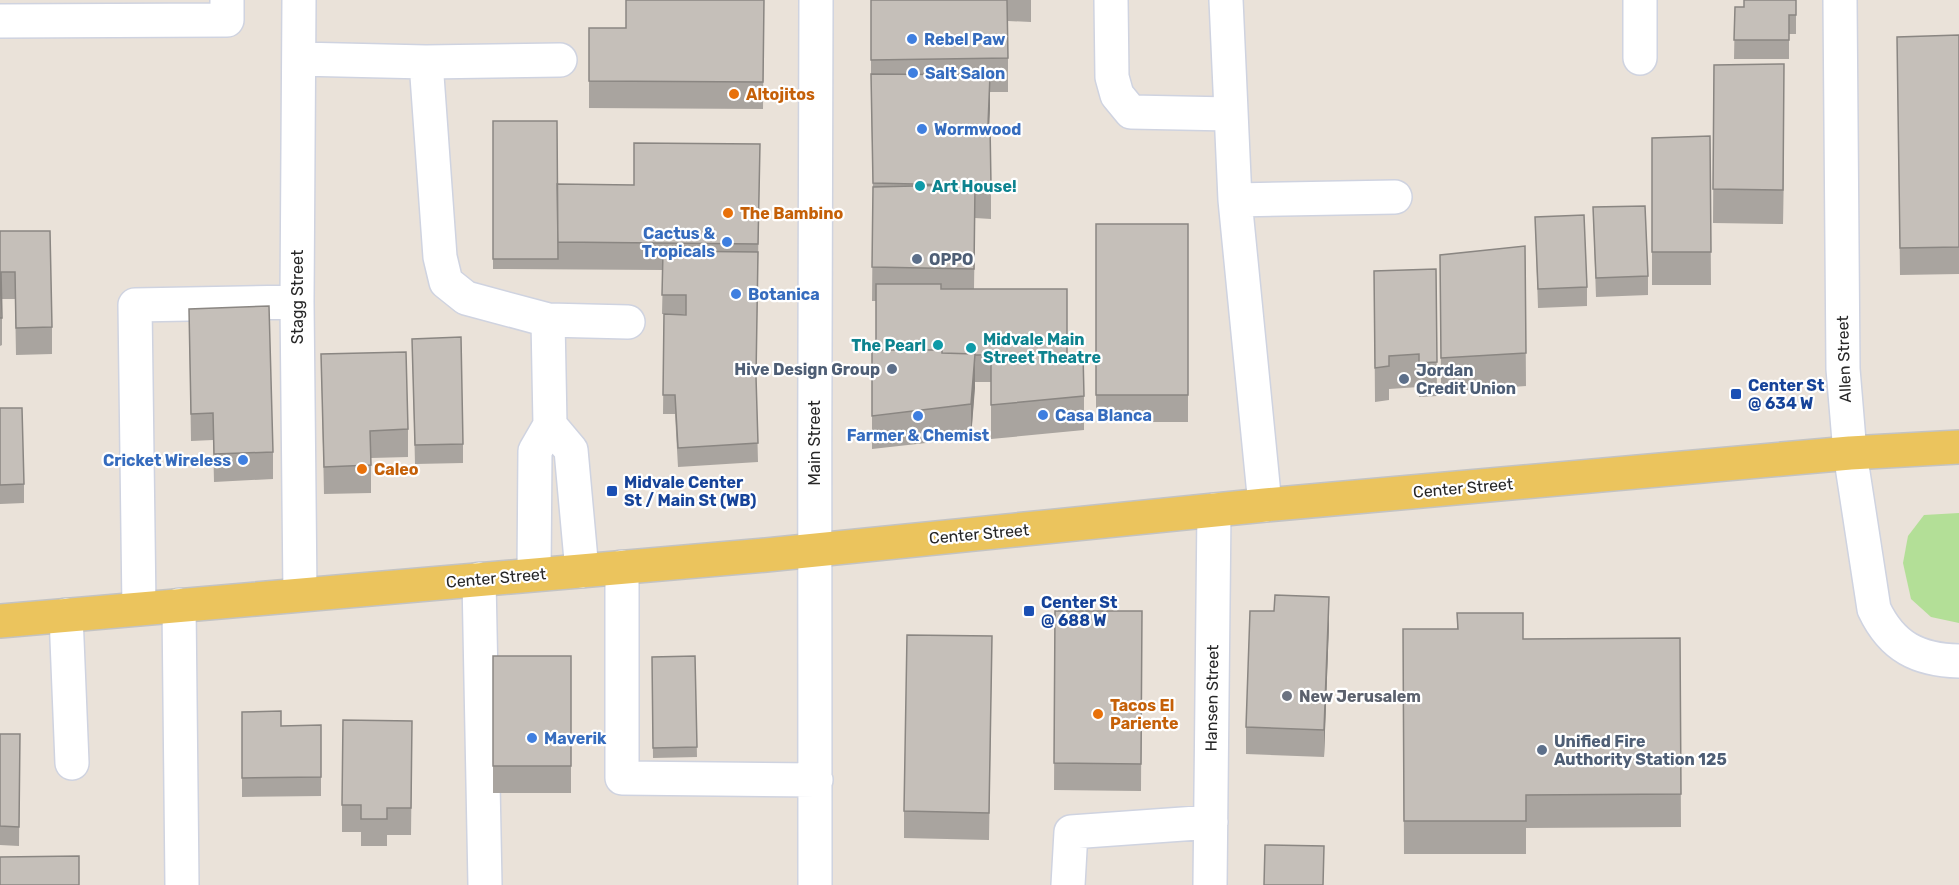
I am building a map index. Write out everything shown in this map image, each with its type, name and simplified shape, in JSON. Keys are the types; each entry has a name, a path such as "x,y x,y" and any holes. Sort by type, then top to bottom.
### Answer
{"main road":[{"name":"Center Street","path":"0,621 816,550 1265,505 1851,453 1959,447"}],"street":[{"path":"0,21 227,20 227,0"},
{"name":"Stagg Street","path":"299,0 297,302 300,594"},
{"name":"Main Street","path":"815,885 816,0"},
{"path":"1111,0 1112,77 1117,95 1131,112 1230,114"},
{"path":"1226,0 1234,200 1265,505"},
{"path":"1640,0 1640,58"},
{"name":"Allen Street","path":"1840,0 1843,369 1851,453 1874,609 1882,626 1911,652 1925,657 1959,661"},
{"path":"299,59 426,62 560,60"},
{"path":"426,62 440,257 446,282 466,298 548,321 628,322"},
{"path":"1234,200 1395,197"},
{"path":"139,608 135,305 297,302"},
{"path":"534,574 535,451 550,425 548,321"},
{"path":"550,425 571,450 582,571"},
{"name":"Hansen Street","path":"1210,885 1214,510"},
{"path":"622,567 622,778 816,780"},
{"path":"479,579 485,885"},
{"path":"179,605 182,885"},
{"path":"66,615 72,763"},
{"path":"1068,885 1071,832 1211,822"}],"green space":[{"path":"1959,513 1959,623 1931,617 1911,599 1903,563 1908,536 1924,515"}],"building":[{"path":"626,0 764,0 763,82 589,81 589,28 626,28"},
{"path":"871,0 1007,0 1008,58 871,60"},
{"path":"1744,0 1796,0 1796,15 1789,15 1789,40 1734,40 1735,7 1744,7"},
{"path":"1959,35 1959,247 1900,248 1897,37"},
{"path":"1784,64 1783,190 1713,189 1714,65"},
{"path":"871,74 990,75 988,125 990,125 991,185 975,185 974,269 872,267 873,187 956,185 873,183"},
{"path":"493,121 557,121 558,259 493,259"},
{"path":"1710,136 1711,252 1652,252 1652,138"},
{"path":"634,143 760,144 758,244 558,242 557,184 634,185"},
{"path":"1645,206 1648,276 1596,278 1593,207"},
{"path":"1584,215 1587,287 1538,289 1535,217"},
{"path":"1096,224 1188,224 1188,395 1096,395"},
{"path":"0,231 50,231 52,327 16,328 15,272 1,272 2,318 0,318"},
{"path":"1525,246 1526,353 1441,358 1440,255"},
{"path":"663,251 758,252 756,377 758,443 678,448 675,395 663,395 664,314 686,315 686,295 662,295"},
{"path":"1436,269 1437,362 1419,363 1419,354 1389,356 1389,366 1375,368 1374,271"},
{"path":"876,284 941,284 941,289 1067,289 1067,354 975,355 942,353 942,350 876,350"},
{"path":"269,306 273,452 214,454 213,413 191,414 189,309"},
{"path":"461,337 463,444 415,445 412,339"},
{"path":"872,350 942,350 942,353 975,354 971,404 872,416"},
{"path":"406,352 408,429 370,431 371,465 324,467 321,354"},
{"path":"991,354 1083,354 1084,396 991,405"},
{"path":"0,408 22,408 24,484 0,485"},
{"name":"New Jerusalem","path":"1275,595 1329,597 1324,730 1246,727 1250,611 1274,611"},
{"name":"Tacos El Pariente","path":"1055,611 1142,611 1141,764 1054,763"},
{"name":"Unified Fire Authority Station 125","path":"1457,613 1523,613 1523,639 1680,638 1681,794 1526,795 1526,821 1404,821 1403,629 1458,629"},
{"path":"907,635 992,636 989,813 904,811"},
{"name":"Maverik","path":"493,656 571,656 571,766 493,766"},
{"name":"Maverik","path":"695,656 697,747 653,748 652,657"},
{"path":"281,711 281,726 321,725 321,777 242,778 242,712"},
{"path":"343,720 412,721 411,808 387,808 387,819 361,819 361,805 342,805"},
{"path":"0,734 20,734 19,827 0,826"},
{"path":"1265,845 1324,846 1323,885 1264,885"},
{"path":"79,856 79,885 0,885 0,857"}],"place":[{"name":"Rebel Paw","path":"912,39"},
{"name":"Salt Salon","path":"913,73"},
{"name":"Altojitos","path":"734,94"},
{"name":"Wormwood","path":"922,129"},
{"name":"Art House!","path":"920,186"},
{"name":"The Bambino","path":"728,213"},
{"name":"Cactus & Tropicals","path":"727,242"},
{"name":"OPPO","path":"917,259"},
{"name":"Botanica","path":"736,294"},
{"name":"The Pearl","path":"938,345"},
{"name":"Midvale Main Street Theatre","path":"971,348"},
{"name":"Hive Design Group","path":"892,369"},
{"name":"Jordan Credit Union","path":"1404,379"},
{"name":"Center St @ 634 W","path":"1736,394"},
{"name":"Casa Blanca","path":"1043,415"},
{"name":"Farmer & Chemist","path":"918,416"},
{"name":"Cricket Wireless","path":"243,460"},
{"name":"Caleo","path":"362,469"},
{"name":"Midvale Center St / Main St (WB)","path":"612,491"},
{"name":"Center St @ 688 W","path":"1029,611"},
{"name":"New Jerusalem","path":"1287,696"},
{"name":"Tacos El Pariente","path":"1098,714"},
{"name":"Maverik","path":"532,738"},
{"name":"Unified Fire Authority Station 125","path":"1542,750"}]}
